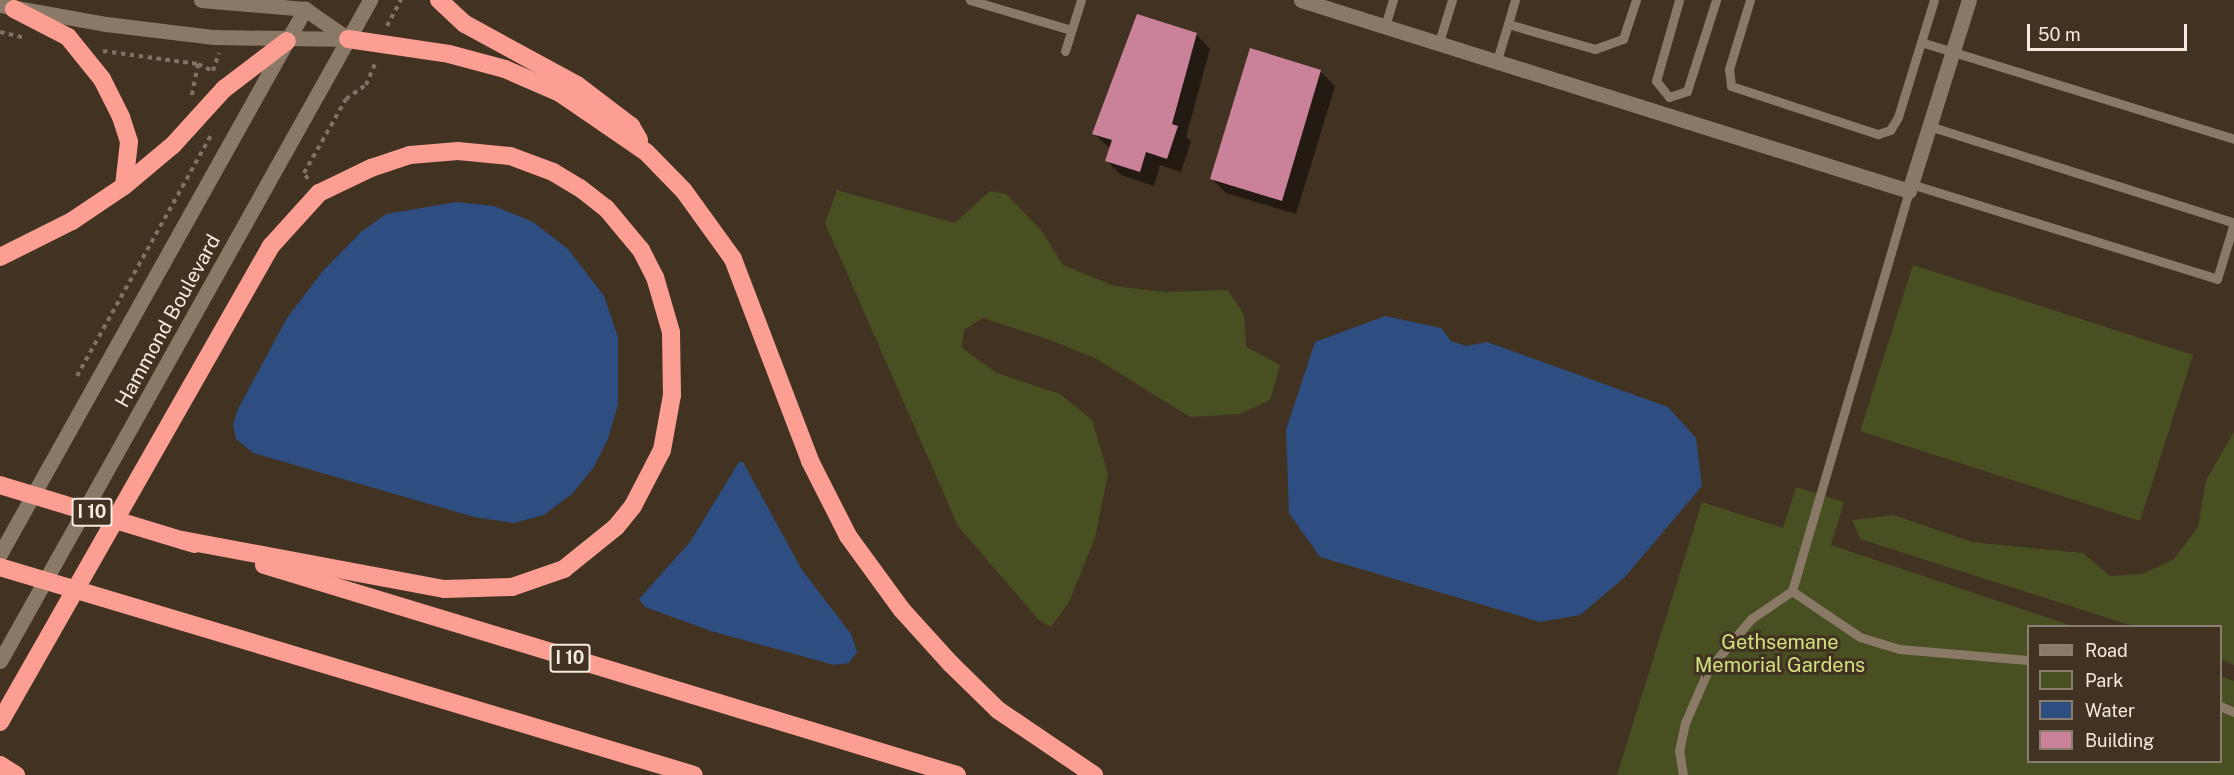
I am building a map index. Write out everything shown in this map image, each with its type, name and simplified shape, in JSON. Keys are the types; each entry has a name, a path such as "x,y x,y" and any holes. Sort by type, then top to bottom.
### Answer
{"highway":[{"path":"439,0 465,24 577,85 631,126 646,152"},
{"path":"7,7 68,37 102,79 121,117 129,142 124,186"},
{"path":"348,39 449,54 505,69 560,93 646,152 684,191 733,259 810,460 848,536 902,610 958,671 998,710 1094,775"},
{"path":"0,257 72,221 124,186 173,145 224,89 287,41"},
{"path":"0,722 271,246 319,194 389,160 432,152 510,156 553,172 606,208 641,250 655,277 671,332 673,370 662,450 633,506 616,527 564,569 512,587 444,589 183,540"},
{"name":"I 10","path":"0,484 957,775"},
{"path":"0,567 694,775"},
{"path":"0,765 16,775"}],"street":[{"path":"201,0 308,4 348,39"},
{"name":"Hammond Boulevard","path":"0,662 120,452 370,0"},
{"path":"1301,0 1331,4 1385,26 1497,60 1666,104 1910,187 1969,0"},
{"name":"Hammond Boulevard","path":"0,554 308,4"},
{"path":"7,7 117,26 287,41 348,39"}],"lane":[{"path":"970,0 1071,30"},
{"path":"1065,51 1081,0"},
{"path":"1385,26 1393,0"},
{"path":"1439,42 1452,0"},
{"path":"1497,60 1515,0"},
{"path":"1508,24 1595,49 1623,39 1636,0"},
{"path":"1679,0 1656,81 1666,104 1687,91 1716,0"},
{"path":"1750,0 1729,69 1731,86 1875,133 1886,133 1896,123 1934,0"},
{"path":"1921,42 2234,139"},
{"path":"1683,775 1679,751 1685,723 1708,670 1751,619 1792,591 1910,187 2217,279 2234,223 1929,126"},
{"path":"1792,591 1860,637 1899,649 2027,660"}],"green space":[{"path":"837,190 955,223 990,191 1006,194 1041,230 1063,265 1114,286 1165,292 1228,290 1244,315 1246,347 1280,365 1270,400 1240,414 1190,417 1095,358 1042,337 983,318 964,330 962,348 997,373 1060,394 1092,420 1108,474 1095,538 1069,602 1051,627 1038,619 958,526 825,223"},
{"path":"1913,265 2193,355 2140,521 1860,431"},
{"path":"2234,432 2234,665 2222,659 2222,625 2130,625 1860,539 1852,520 1894,515 1972,542 2083,553 2110,576 2142,574 2173,560 2198,527 2206,480"},
{"name":"Gethsemane Memorial Gardens","path":"1796,487 1844,502 1831,545 2069,625 2027,625 2027,763 2222,763 2222,676 2234,681 2234,775 1617,775 1702,502 1783,528"}],"water":[{"path":"457,202 494,206 533,222 568,249 604,296 618,337 618,404 608,439 594,467 573,493 544,515 514,523 474,517 253,453 236,439 233,425 238,409 287,318 322,272 361,232 386,214"},
{"path":"1385,316 1441,328 1451,341 1466,346 1487,342 1668,407 1696,438 1702,486 1624,578 1580,615 1540,622 1320,557 1289,513 1286,430 1315,342"},
{"path":"739,462 743,462 802,570 851,634 857,652 849,663 834,665 711,631 645,607 639,599 690,542"}],"building":[{"path":"1137,14 1197,33 1172,124 1178,126 1167,159 1146,152 1140,172 1105,161 1112,140 1092,134"},
{"path":"1250,48 1321,70 1282,201 1210,179"}]}
